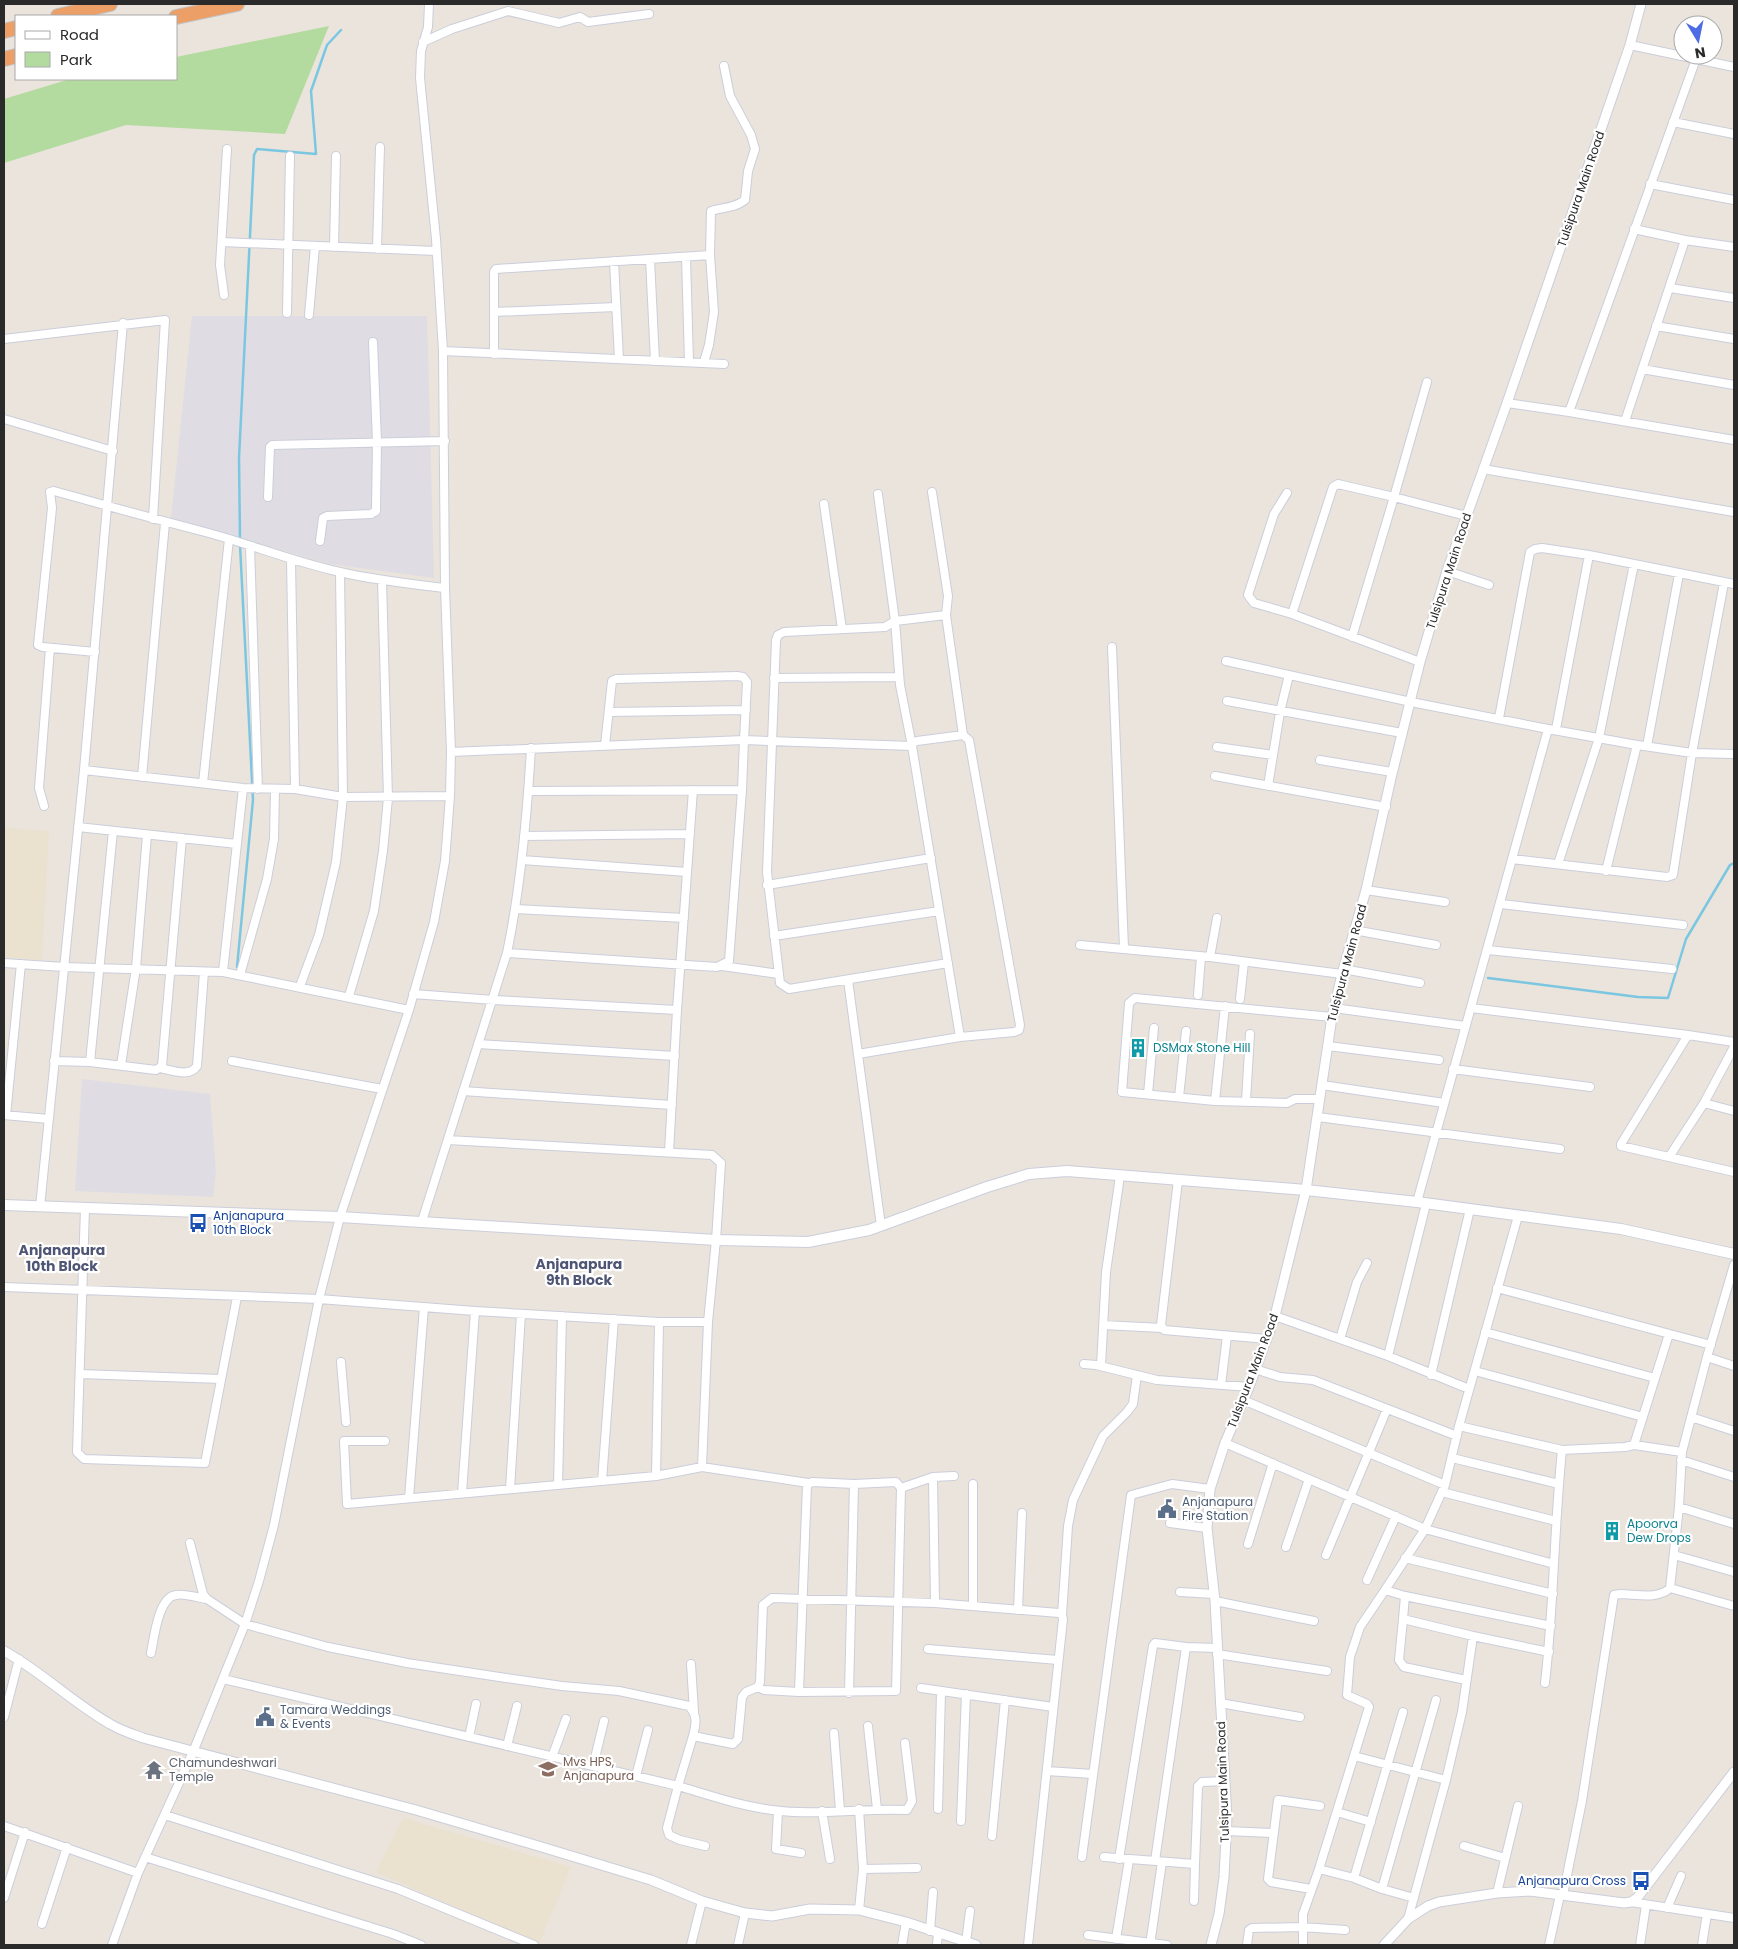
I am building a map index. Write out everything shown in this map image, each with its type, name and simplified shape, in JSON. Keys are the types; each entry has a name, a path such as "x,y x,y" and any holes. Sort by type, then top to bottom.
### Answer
{"highway":[{"path":"62,15 110,4"},
{"path":"178,17 237,4"}],"main road":[{"path":"4,1205 340,1217 716,1240 808,1242 869,1230 986,1186 1029,1174 1066,1171 1306,1190 1422,1203 1621,1229 1734,1254"}],"street":[{"path":"112,1945 138,1873 193,1752 223,1679 245,1624 259,1581 274,1525 319,1299 340,1217 413,994 434,922 445,861 452,752 445,588 443,351 422,102 421,51 428,27 429,4"},
{"name":"Tulsipura Main Road","path":"1211,1945 1221,1896 1226,1831 1215,1598 1207,1528 1210,1489 1225,1443 1276,1316 1306,1190 1333,1012 1342,972 1366,890 1386,808 1392,772 1446,571 1507,403 1630,46 1641,4"},
{"path":"423,42 508,11 559,23 580,17 588,22 649,14"},
{"path":"1630,46 1673,55"},
{"path":"1569,412 1694,65"},
{"path":"704,362 709,345 714,312 710,255 712,211 724,207 737,206 745,200 748,171 754,149 751,135 730,96 724,66"},
{"path":"1673,122 1734,134"},
{"path":"377,249 380,147"},
{"path":"224,294 220,265 227,149"},
{"path":"287,313 290,156"},
{"path":"334,247 336,156"},
{"path":"1650,184 1734,200"},
{"path":"1634,229 1734,248"},
{"path":"1625,421 1685,240"},
{"path":"222,242 436,251"},
{"path":"310,315 315,246"},
{"path":"494,354 494,272 496,269 710,255"},
{"path":"686,257 689,362"},
{"path":"650,259 655,362"},
{"path":"614,261 619,359"},
{"path":"1670,288 1734,298"},
{"path":"494,312 616,307"},
{"path":"4,339 162,319 165,323 153,519"},
{"path":"40,1207 84,770 123,323"},
{"path":"1656,326 1734,339"},
{"path":"320,541 323,518 327,516 371,514 376,511 377,442 373,342"},
{"path":"443,351 724,364"},
{"path":"1642,370 1734,385"},
{"path":"1352,637 1427,382"},
{"path":"1507,403 1734,440"},
{"path":"4,419 113,451"},
{"path":"268,497 270,447 272,445 445,441"},
{"path":"1483,468 1734,512"},
{"path":"1292,614 1333,487 1338,484 1466,516"},
{"path":"95,652 50,648 38,645 52,508 50,492 54,491 108,506 340,573 445,588"},
{"path":"858,1054 960,1037 1014,1032 1019,1030 1020,1025 969,740 963,735 946,615 948,596 932,492"},
{"path":"1287,493 1274,514 1248,595 1254,604 1292,614 1420,662"},
{"path":"878,494 895,621 899,677 960,1037"},
{"path":"824,504 842,629"},
{"path":"142,776 165,523"},
{"path":"203,783 229,540"},
{"path":"250,546 258,789"},
{"path":"1499,718 1530,552 1535,549 1542,548 1589,555 1734,584"},
{"path":"1388,1356 1444,1103 1512,859 1552,729 1589,555"},
{"path":"291,560 295,790"},
{"path":"1558,864 1600,738 1634,564"},
{"path":"1446,571 1489,586"},
{"path":"300,986 319,935 336,862 343,797 340,573"},
{"path":"1647,746 1679,574"},
{"path":"349,996 374,911 383,851 388,798 382,580"},
{"path":"1512,859 1606,871 1667,877 1673,875 1692,753 1724,583"},
{"path":"946,615 895,621 886,627 784,632 778,635 776,640 771,742 767,885 780,983 789,989 948,963"},
{"path":"1112,647 1124,948"},
{"path":"44,806 39,788 50,648"},
{"path":"1226,661 1411,702 1637,745 1692,753 1734,754"},
{"path":"1268,786 1280,712 1289,675"},
{"path":"605,745 612,681 616,679 737,676 742,677 747,682 742,790 729,961 722,966"},
{"path":"774,678 899,677"},
{"path":"1227,701 1402,733"},
{"path":"609,712 746,710"},
{"path":"912,746 917,741 963,735"},
{"path":"452,752 744,740 912,746"},
{"path":"1606,871 1637,745"},
{"path":"1217,747 1274,754"},
{"path":"422,1221 478,1044 494,1000 507,954 516,909 522,860 531,748"},
{"path":"1320,760 1392,772"},
{"path":"84,770 243,788 295,790 343,797 450,796"},
{"path":"1214,776 1386,808"},
{"path":"223,972 243,788"},
{"path":"240,975 267,879 274,839 275,789"},
{"path":"669,1152 693,790"},
{"path":"528,791 742,790"},
{"path":"78,826 237,844"},
{"path":"90,1062 113,830"},
{"path":"524,836 690,834"},
{"path":"121,1065 136,968 147,835"},
{"path":"160,1068 162,1066 182,838"},
{"path":"767,885 931,858"},
{"path":"522,860 687,872"},
{"path":"1366,890 1445,902"},
{"path":"1501,904 1682,925"},
{"path":"516,909 684,918"},
{"path":"774,936 940,911"},
{"path":"1210,957 1217,918"},
{"path":"1354,930 1436,945"},
{"path":"1080,945 1210,957 1420,983"},
{"path":"1488,950 1672,969"},
{"path":"507,954 722,966 779,974"},
{"path":"1198,995 1201,956"},
{"path":"1240,999 1244,962"},
{"path":"4,963 64,967 223,972 349,996 408,1010"},
{"path":"20,964 5,1116 49,1119"},
{"path":"54,1061 90,1062 190,1072 197,1066 204,972"},
{"path":"848,980 881,1226"},
{"path":"413,994 677,1010"},
{"path":"1320,1099 1295,1099 1287,1103 1215,1101 1124,1092 1121,1090 1130,1001 1135,998 1225,1006 1333,1012 1466,1026"},
{"path":"1215,1101 1225,1006"},
{"path":"1471,1008 1734,1042"},
{"path":"1148,1094 1154,1028"},
{"path":"1179,1097 1186,1031"},
{"path":"1246,1101 1250,1034"},
{"path":"1688,1035 1621,1146 1734,1172"},
{"path":"478,1044 675,1056"},
{"path":"1328,1046 1439,1060"},
{"path":"1669,1157 1704,1103 1734,1047"},
{"path":"232,1061 382,1089"},
{"path":"1453,1069 1590,1087"},
{"path":"1322,1084 1444,1103"},
{"path":"463,1091 672,1105"},
{"path":"1704,1103 1734,1111"},
{"path":"1318,1118 1560,1149"},
{"path":"448,1140 669,1152 712,1156 721,1163 708,1322 702,1468"},
{"path":"1101,1366 1106,1272 1120,1176"},
{"path":"1162,1328 1178,1180"},
{"path":"86,1208 77,1452 84,1460 206,1462 237,1297"},
{"path":"1431,1375 1470,1210"},
{"path":"1304,1945 1302,1926 1305,1906 1319,1870 1369,1707 1347,1695 1350,1657 1360,1628 1425,1529 1443,1489 1456,1436 1518,1216"},
{"path":"1340,1339 1357,1282 1367,1263"},
{"path":"1550,1945 1582,1801 1614,1595 1659,1595 1665,1593 1670,1588 1679,1507 1682,1456 1690,1418 1734,1265"},
{"path":"4,1287 319,1299 521,1314 659,1322 708,1322"},
{"path":"1497,1288 1711,1345"},
{"path":"409,1498 424,1307"},
{"path":"462,1493 475,1311"},
{"path":"510,1489 521,1314"},
{"path":"558,1485 562,1316"},
{"path":"1276,1316 1388,1356 1469,1389"},
{"path":"602,1481 614,1319"},
{"path":"656,1476 659,1322"},
{"path":"1103,1325 1162,1328 1164,1330 1267,1339"},
{"path":"1485,1332 1655,1378"},
{"path":"1634,1445 1669,1334"},
{"path":"1221,1385 1227,1336"},
{"path":"1707,1357 1734,1366"},
{"path":"341,1362 346,1422"},
{"path":"1084,1364 1101,1366 1158,1380 1249,1387"},
{"path":"1255,1369 1280,1378 1314,1380 1456,1436"},
{"path":"1475,1371 1643,1417"},
{"path":"80,1374 221,1379"},
{"path":"1028,1945 1058,1660 1068,1526 1074,1500 1103,1436 1128,1412 1133,1404 1137,1375"},
{"path":"1243,1400 1370,1453 1443,1489 1556,1521"},
{"path":"1326,1555 1388,1409"},
{"path":"1690,1418 1734,1431"},
{"path":"1459,1426 1562,1450 1634,1445 1682,1456 1734,1477"},
{"path":"385,1441 344,1441 347,1504 656,1476 702,1468 808,1483 854,1484 896,1482 901,1488 896,1691 850,1693 799,1692 764,1690 758,1687"},
{"path":"1225,1443 1425,1529 1554,1564"},
{"path":"1546,1682 1562,1450"},
{"path":"1452,1458 1559,1484"},
{"path":"1248,1544 1273,1463"},
{"path":"901,1488 933,1477 954,1476"},
{"path":"933,1477 935,1603"},
{"path":"1286,1547 1309,1479"},
{"path":"799,1692 808,1483"},
{"path":"850,1693 854,1484"},
{"path":"973,1484 973,1606"},
{"path":"1082,1857 1131,1495 1172,1484 1210,1489"},
{"path":"1679,1507 1734,1524"},
{"path":"1018,1610 1022,1513"},
{"path":"1367,1580 1396,1516"},
{"path":"1170,1523 1207,1528"},
{"path":"190,1543 203,1594 207,1599 245,1624 328,1646 407,1663 562,1686 619,1691 689,1706 694,1712"},
{"path":"1674,1555 1734,1572"},
{"path":"1405,1558 1553,1594"},
{"path":"1670,1588 1734,1606"},
{"path":"1385,1590 1405,1596 1551,1626"},
{"path":"1180,1592 1215,1598 1314,1621"},
{"path":"151,1653 157,1620 167,1599 176,1594 207,1599"},
{"path":"1405,1596 1400,1664 1404,1667 1466,1680"},
{"path":"694,1736 734,1744 737,1742 742,1697 746,1692 758,1687 760,1682 763,1604 772,1598 935,1603 1059,1613 1062,1616"},
{"path":"1403,1619 1549,1652"},
{"path":"1408,1919 1446,1780 1462,1712 1473,1636"},
{"path":"1119,1859 1155,1643 1217,1651 1327,1670"},
{"path":"1150,1944 1186,1647"},
{"path":"928,1649 1058,1660"},
{"path":"4,1651 19,1659 74,1701 112,1725 143,1738 416,1810 651,1880 702,1901 745,1913 772,1916 810,1909 859,1910 906,1922 976,1945"},
{"path":"4,1717 19,1659"},
{"path":"691,1664 696,1721 694,1736 667,1828 669,1834 680,1840 705,1846"},
{"path":"223,1679 678,1786 753,1807 778,1811 877,1808 906,1810 912,1801 904,1743"},
{"path":"921,1688 1053,1706"},
{"path":"938,1809 940,1691"},
{"path":"961,1820 966,1694"},
{"path":"992,1836 1005,1700"},
{"path":"1382,1889 1436,1700"},
{"path":"1220,1703 1300,1717"},
{"path":"469,1737 476,1704"},
{"path":"507,1746 517,1706"},
{"path":"1354,1878 1403,1712"},
{"path":"552,1756 566,1718"},
{"path":"594,1766 604,1721"},
{"path":"868,1726 877,1808"},
{"path":"636,1776 648,1730"},
{"path":"834,1733 840,1810"},
{"path":"1354,1756 1446,1780"},
{"path":"1047,1771 1093,1774"},
{"path":"1631,1902 1637,1898 1734,1772"},
{"path":"1194,1901 1198,1786 1202,1782 1225,1781"},
{"path":"1311,1889 1268,1881 1278,1800 1320,1806"},
{"path":"1497,1893 1518,1806"},
{"path":"859,1809 864,1869 859,1910"},
{"path":"778,1811 776,1849 800,1853"},
{"path":"822,1811 830,1858"},
{"path":"1337,1812 1370,1822"},
{"path":"165,1815 398,1889 534,1945"},
{"path":"4,1826 138,1873"},
{"path":"1226,1831 1274,1833"},
{"path":"4,1898 25,1832"},
{"path":"1464,1846 1506,1858"},
{"path":"42,1924 67,1847"},
{"path":"145,1857 393,1934 421,1945"},
{"path":"1104,1857 1195,1864"},
{"path":"1116,1939 1129,1860"},
{"path":"864,1869 917,1868"},
{"path":"1319,1870 1354,1878 1382,1889 1414,1898"},
{"path":"1667,1908 1681,1876"},
{"path":"1384,1945 1408,1919 1428,1906 1440,1902 1497,1893 1530,1891 1624,1903 1631,1902 1734,1918"},
{"path":"933,1892 934,1932 937,1945"},
{"path":"692,1945 702,1901"},
{"path":"1640,1945 1646,1905"},
{"path":"966,1942 970,1911"},
{"path":"738,1945 745,1913"},
{"path":"1702,1945 1707,1914"},
{"path":"902,1945 906,1922"},
{"path":"1247,1945 1249,1930 1252,1928 1302,1926 1344,1930"},
{"path":"1088,1935 1168,1945"}],"shaded area":[{"path":"192,316 427,316 434,578 330,564 171,518"},
{"path":"4,828 49,831 42,960 4,957"},
{"path":"82,1079 210,1094 216,1172 213,1197 75,1191"},
{"path":"403,1818 571,1867 539,1944 376,1872"}],"green space":[{"path":"329,26 285,134 126,125 4,163 4,99 67,80 178,80 178,57"}],"waterway":[{"path":"240,539 239,458 254,155 257,149 316,154 311,91 327,45 341,30"},
{"path":"237,967 253,800 240,545"},
{"path":"1488,978 1638,997 1668,998 1686,939 1730,865 1734,863"}],"place":[{"name":"DSMax Stone Hill","path":"1138,1048"},
{"name":"Anjanapura 10th Block","path":"198,1223"},
{"name":"Anjanapura Fire Station","path":"1167,1509"},
{"name":"Apoorva Dew Drops","path":"1612,1531"},
{"name":"Tamara Weddings & Events","path":"265,1717"},
{"name":"Mvs HPS, Anjanapura","path":"548,1769"},
{"name":"Chamundeshwari Temple","path":"154,1770"},
{"name":"Anjanapura Cross","path":"1641,1881"}],"district":[{"name":"Anjanapura 10th Block","path":"62,1258"},
{"name":"Anjanapura 9th Block","path":"579,1272"}]}
